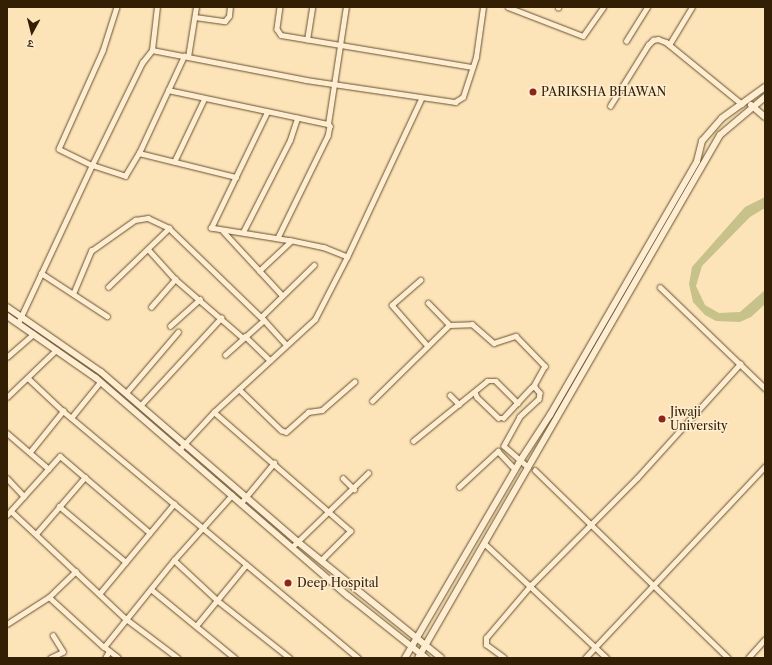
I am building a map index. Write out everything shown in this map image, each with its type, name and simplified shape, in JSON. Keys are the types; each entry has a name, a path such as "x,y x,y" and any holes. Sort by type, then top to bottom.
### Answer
{"main road":[{"path":"405,658 515,469 550,416 697,161 702,141 722,118 765,87"},
{"path":"7,316 100,382 360,605 412,646 422,657 426,645 484,543 720,135 753,106 764,100 756,94"},
{"path":"745,102 753,106 765,117"},
{"path":"7,307 91,365 126,393 298,542 441,658"},
{"path":"360,605 366,598"}],"street":[{"path":"117,7 103,51 59,149 92,165 125,176 139,153 168,90 186,56 196,7"},
{"path":"18,323 142,62 152,50 157,7"},
{"path":"194,17 224,21 229,16 230,7"},
{"path":"280,7 278,33 341,46 472,67"},
{"path":"307,40 312,7"},
{"path":"278,238 328,136 330,126 328,124 336,84 346,7"},
{"path":"152,50 422,99 448,102 460,101 472,67 483,7"},
{"path":"508,7 583,36 603,7"},
{"path":"626,41 647,7"},
{"path":"670,45 692,7"},
{"path":"610,106 653,40 658,39 670,45 745,102"},
{"path":"168,90 204,99 328,124"},
{"path":"174,162 204,99"},
{"path":"179,450 214,412 315,319 347,257 422,99"},
{"path":"267,112 211,228 278,238 325,248 347,257"},
{"path":"243,232 290,140 297,118"},
{"path":"139,153 236,177"},
{"path":"73,294 91,251 135,220 148,218 169,228 262,319 286,345"},
{"path":"108,287 148,250 169,228"},
{"path":"223,231 282,295"},
{"path":"259,271 291,241"},
{"path":"148,250 175,279 270,360"},
{"path":"225,355 262,319 282,295 314,265"},
{"path":"41,273 107,316"},
{"path":"151,307 175,279"},
{"path":"420,280 392,305 427,345"},
{"path":"660,286 765,388"},
{"path":"170,326 200,299"},
{"path":"428,304 449,325"},
{"path":"140,406 222,318"},
{"path":"372,401 427,345 449,325 472,324 494,342 516,336 545,366 534,386 503,418 499,418 477,397 476,392"},
{"path":"126,393 178,332"},
{"path":"7,357 33,334"},
{"path":"7,397 56,350"},
{"path":"504,658 484,641 531,585 590,523 637,478 740,364"},
{"path":"28,378 71,418 358,658"},
{"path":"413,441 476,392 487,381 493,380 518,403"},
{"path":"71,418 100,382"},
{"path":"239,389 281,430 286,432 308,412 322,410 354,382"},
{"path":"459,487 504,446 520,417 539,399 540,393 534,386"},
{"path":"450,395 459,404"},
{"path":"30,452 63,411"},
{"path":"214,412 351,531 321,561"},
{"path":"7,433 49,469"},
{"path":"504,446 528,467"},
{"path":"498,451 515,469"},
{"path":"7,515 60,456 150,534"},
{"path":"241,503 274,463"},
{"path":"585,658 765,466"},
{"path":"535,470 652,586 728,658"},
{"path":"292,547 330,513 368,473"},
{"path":"36,534 85,477"},
{"path":"7,478 24,496"},
{"path":"343,478 354,489"},
{"path":"104,647 125,618 232,495"},
{"path":"100,593 174,504"},
{"path":"59,506 126,562"},
{"path":"11,511 125,618 178,658"},
{"path":"484,543 531,585 607,658"},
{"path":"174,560 217,600 290,658"},
{"path":"196,626 246,565"},
{"path":"7,624 49,597 76,571"},
{"path":"151,589 235,658"},
{"path":"49,597 118,658"},
{"path":"50,658 63,652 53,636"},
{"path":"748,658 765,639"},
{"path":"105,658 109,650"}],"shaded area":[{"path":"765,197 765,208 750,217 702,266 696,286 705,305 719,313 740,312 765,290 765,304 751,317 740,322 716,321 705,315 693,302 689,284 692,267 745,207"}],"place":[{"name":"PARIKSHA BHAWAN","path":"533,92"},
{"name":"Jiwaji University","path":"662,419"},
{"name":"Deep Hospital","path":"288,583"}]}
